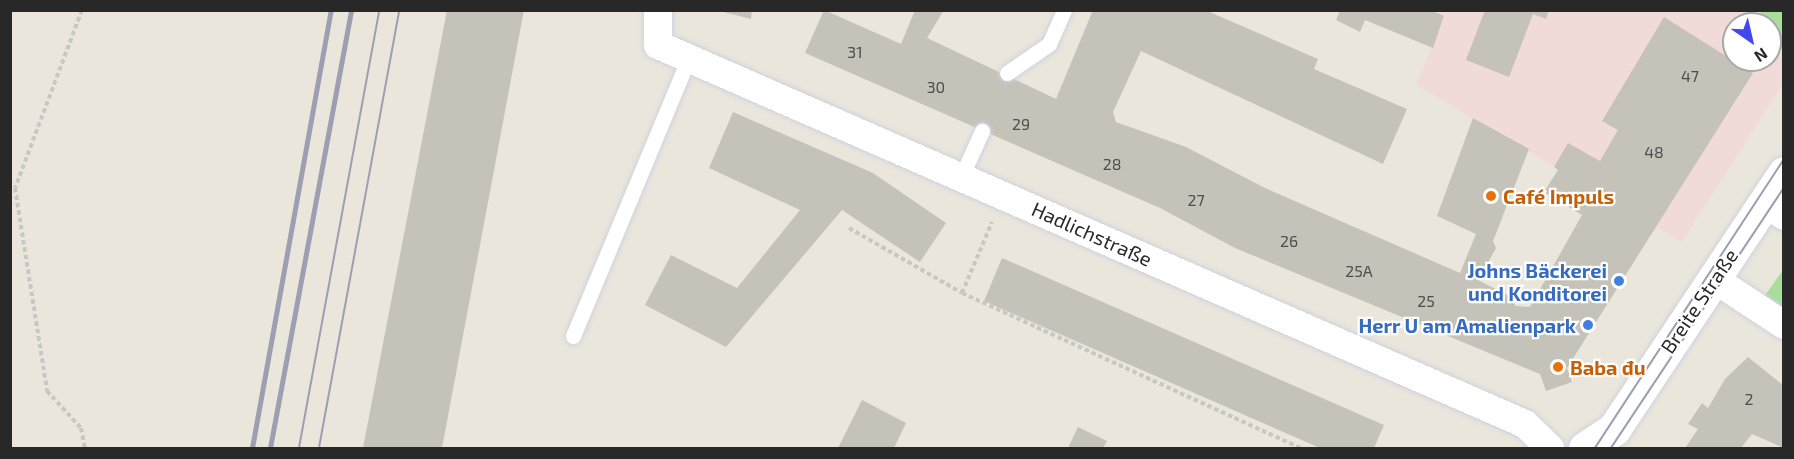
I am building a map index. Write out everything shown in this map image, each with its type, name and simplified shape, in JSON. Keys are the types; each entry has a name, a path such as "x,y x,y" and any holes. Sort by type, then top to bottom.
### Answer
{"main road":[{"name":"Breite Straße","path":"1585,448 1614,429 1714,279 1774,210 1784,173"}],"street":[{"name":"Hadlichstraße","path":"658,10 658,45 1526,424 1550,448"},
{"path":"1714,279 1784,325"}],"lane":[{"path":"1007,73 1049,44 1064,10"},
{"path":"573,336 689,58"},
{"path":"961,177 982,131"}],"path":[{"path":"81,10 15,188 47,391 81,428 85,448"},
{"path":"962,293 1003,195"},
{"path":"849,228 962,293 1301,448"}],"shaded area":[{"path":"1426,11 1783,11 1783,84 1682,242 1416,85 1445,18"}],"green space":[{"path":"1783,11 1783,50 1782,12 1761,12"},
{"path":"1783,270 1783,310 1764,297"}],"building":[{"path":"447,10 524,10 442,448 363,448"},
{"path":"716,10 752,10 751,19"},
{"path":"824,10 901,44 915,10 944,10 927,38 1056,99 1093,10 1205,10 1318,59 1314,69 1407,109 1383,164 1141,51 1113,112 1116,122 1186,147 1265,188 1460,273 1476,234 1437,216 1473,118 1529,149 1493,241 1496,248 1478,280 1515,299 1515,306 1530,307 1582,215 1544,192 1558,170 1554,167 1568,143 1600,161 1618,130 1602,121 1664,17 1722,53 1722,72 1753,73 1567,368 1572,382 1546,391 1540,374 1235,248 1160,208 805,53"},
{"path":"1340,10 1430,10 1444,16 1433,48 1365,20 1360,32 1336,20"},
{"path":"1485,10 1549,10 1546,19 1533,14 1509,77 1466,60"},
{"path":"733,112 873,173 946,223 920,262 842,210 726,347 645,305 671,255 737,288 800,210 709,168"},
{"path":"1002,258 1384,425 1374,448 1320,448 984,301"},
{"path":"1748,357 1784,386 1784,448 1752,434 1741,448 1685,448 1698,429 1688,424 1702,403 1708,408 1725,379"},
{"path":"862,400 906,423 894,448 838,448"},
{"path":"1078,427 1107,441 1103,448 1068,448"}],"tram line":[{"path":"299,448 379,10"},
{"path":"319,448 399,10"},
{"path":"1595,448 1784,159"},
{"path":"1611,448 1784,188"}],"railway":[{"path":"252,448 331,10"},
{"path":"270,448 351,10"}],"place":[{"name":"Café Impuls","path":"1491,196"},
{"name":"Johns Bäckerei und Konditorei","path":"1619,281"},
{"name":"Herr U am Amalienpark","path":"1588,325"},
{"name":"Baba đu","path":"1558,367"}]}
